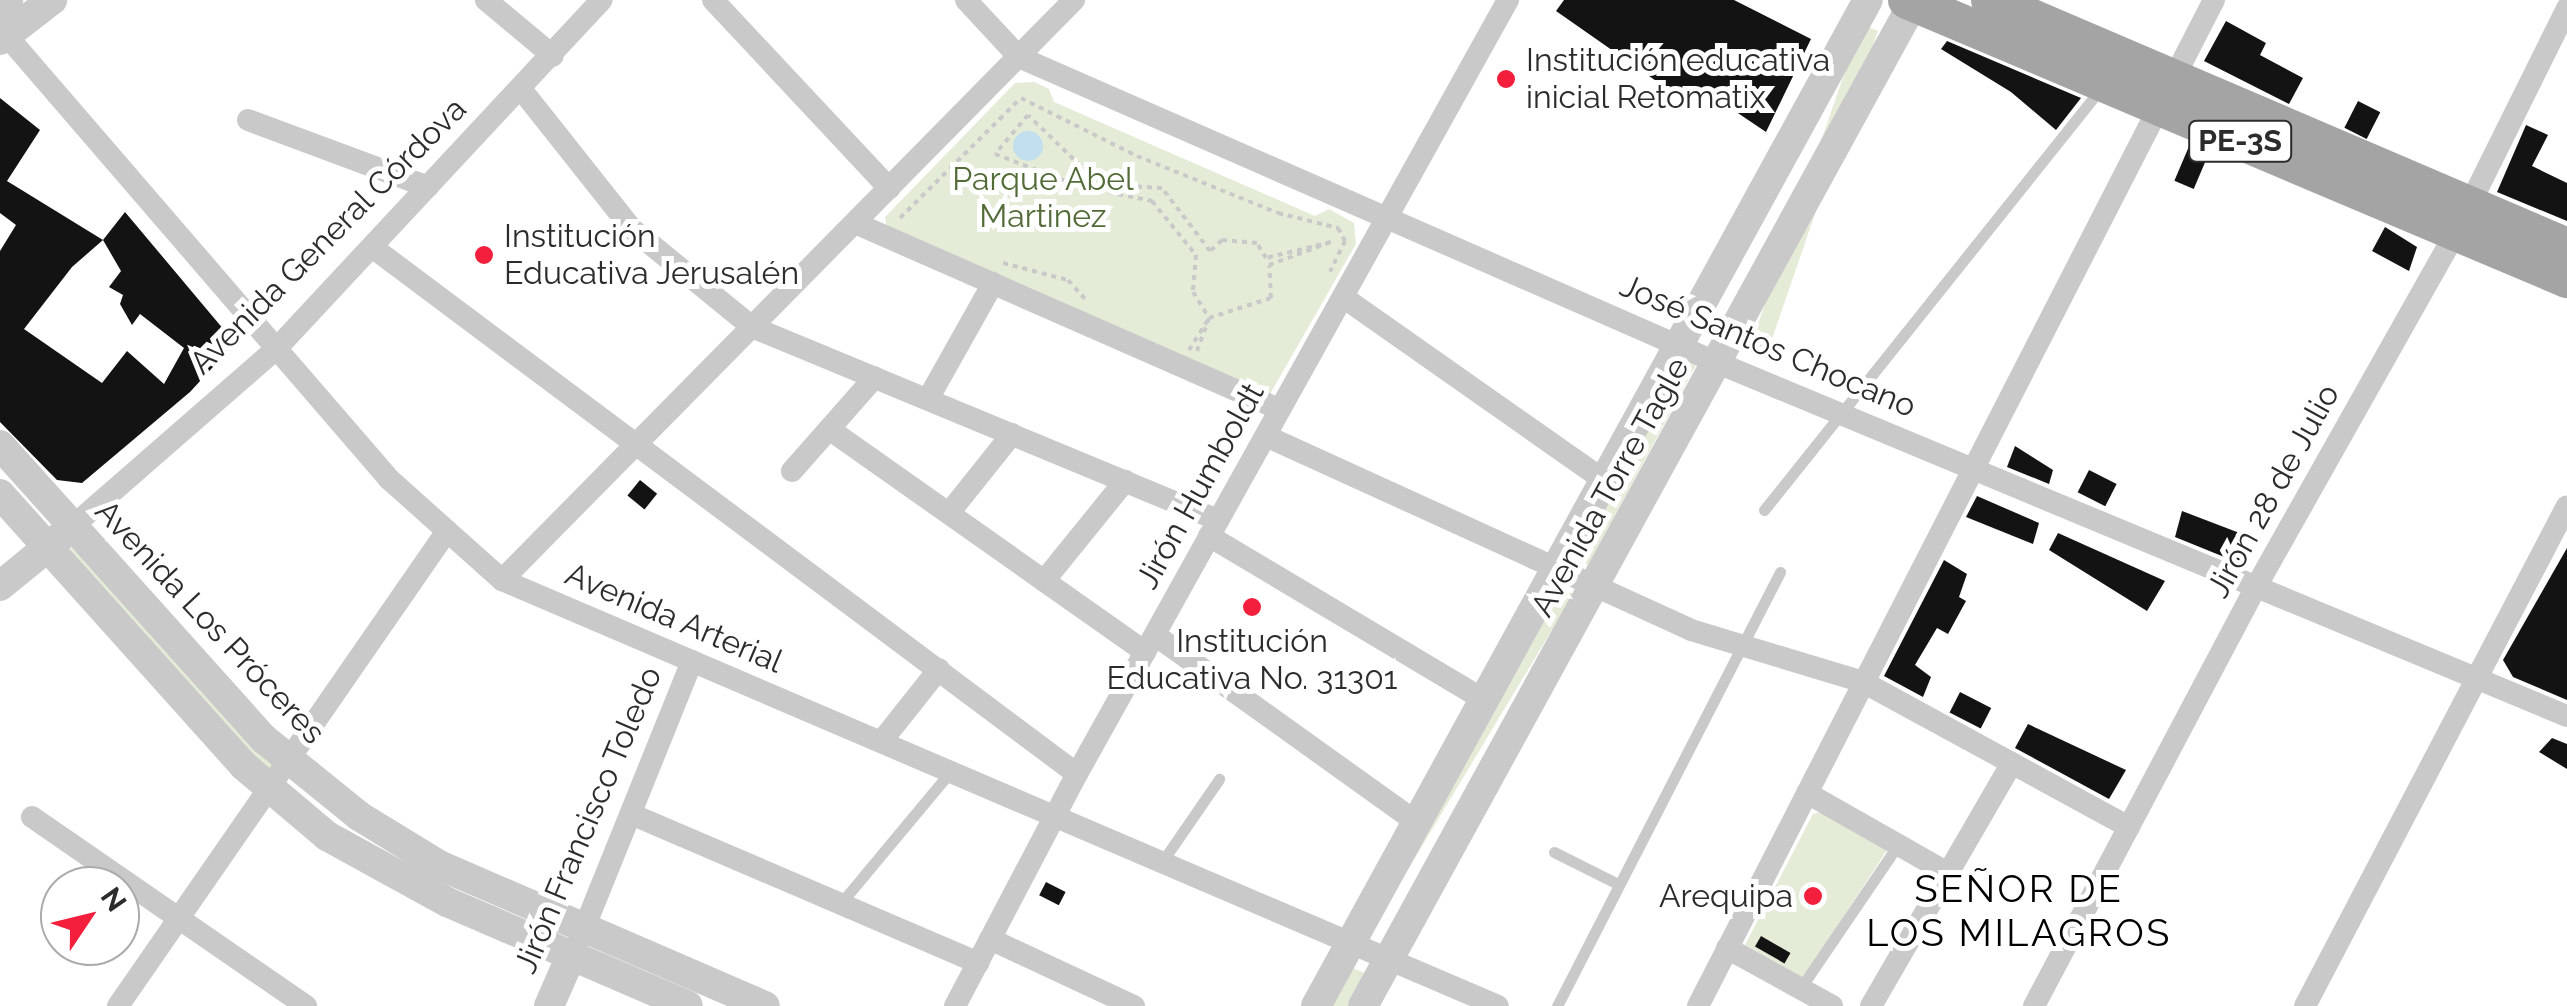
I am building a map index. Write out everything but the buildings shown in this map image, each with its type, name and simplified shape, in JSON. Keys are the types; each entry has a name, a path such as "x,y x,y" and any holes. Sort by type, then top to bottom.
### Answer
{"main road":[{"name":"PE-3S","path":"1990,0 2166,91 2462,218 2567,279"},
{"name":"PE-3S","path":"1912,1 2105,83 2166,91"},
{"name":"PE-3S","path":"2462,218 2567,246"}],"street":[{"path":"2,28 8,0"},
{"path":"2,28 52,0"},
{"path":"486,0 553,56"},
{"name":"Avenida General Córdova","path":"0,586 277,348 602,0"},
{"path":"714,0 889,188"},
{"name":"José Santos Chocano","path":"966,0 1018,58 1718,363 1839,410 2567,716"},
{"path":"502,580 1074,0"},
{"name":"Jirón Humboldt","path":"955,1006 1077,774 1508,0"},
{"name":"Avenida Torre Tagle","path":"1316,1006 1414,820 1868,0"},
{"path":"1698,1006 2214,0"},
{"name":"Avenida Torre Tagle","path":"1362,1006 1718,363 1912,1"},
{"name":"Jirón 28 de Julio","path":"2034,1006 2256,587 2462,218 2567,8"},
{"name":"Avenida Arterial","path":"2,28 389,479 502,580 1498,1006"},
{"path":"521,89 632,228 752,327 1125,481 1214,528 1481,698"},
{"path":"248,120 428,188"},
{"path":"856,223 994,272 1280,410"},
{"path":"372,247 639,442 1077,774"},
{"path":"928,399 994,272"},
{"path":"1343,297 1603,480"},
{"path":"792,471 875,378"},
{"path":"829,429 1044,581 1150,644 1414,820"},
{"path":"949,513 1012,434"},
{"path":"1266,436 1594,589 1742,645 1863,682 2130,827"},
{"name":"Avenida Los Próceres","path":"0,445 291,763 439,865 765,1006"},
{"path":"1044,581 1125,481"},
{"path":"0,494 272,791 361,855 446,902 688,1006"},
{"path":"2305,1006 2567,506"},
{"path":"118,1006 272,791 447,530"},
{"name":"Jirón Francisco Toledo","path":"548,1006 586,928 692,661"},
{"path":"881,742 940,669"},
{"path":"1871,1006 2012,763"},
{"path":"1807,793 1948,873"},
{"path":"631,814 978,963"},
{"path":"32,817 306,1006"},
{"path":"990,940 1134,1006"},
{"path":"1727,948 1832,1006"}],"lane":[{"path":"1764,510 1839,410 2105,83"},
{"path":"1556,1006 1616,883 1780,572"},
{"path":"840,905 950,772"},
{"path":"1162,862 1220,779"},
{"path":"1800,988 1898,845"},
{"path":"1554,852 1616,883"}],"path":[{"path":"898,220 1021,98 1136,156 1278,213 1338,228 1345,242 1328,276"},
{"path":"1183,359 1209,318 1272,298 1269,265 1331,242 1266,258 1257,243 1222,240 1210,251 1162,188 1110,186 1088,174 1028,115 995,154 1079,186 1152,201 1196,255 1193,292 1209,318"},
{"path":"994,272 1068,280 1098,309"},
{"path":"1194,360 1209,318"}],"green space":[{"path":"1861,25 1878,31 1765,359 1748,353"},
{"name":"Parque Abel Martinez","path":"1034,82 1049,89 1054,102 1315,216 1329,209 1354,223 1356,244 1270,394 887,232 885,217 1015,83"},
{"path":"1680,355 1696,365 1588,565 1566,554"},
{"path":"71,547 282,764 271,778 68,555"},
{"path":"1551,581 1573,594 1366,939 1344,926"},
{"name":"Arequipa","path":"1821,812 1889,847 1801,981 1745,945 1813,814"},
{"path":"1344,965 1368,974 1351,1006 1321,1006"}],"water":[{"path":"1028,131 1042,140 1043,146 1034,160 1028,161 1014,152 1013,146 1022,132"}],"place":[{"name":"Institución educativa inicial Retomatix","path":"1506,79"},
{"name":"Institución Educativa Jerusalén","path":"484,255"},
{"name":"Institución Educativa No. 31301","path":"1252,607"},
{"name":"Arequipa","path":"1813,896"}],"district":[{"name":"SEÑOR DE LOS MILAGROS","path":"2019,911"}]}
